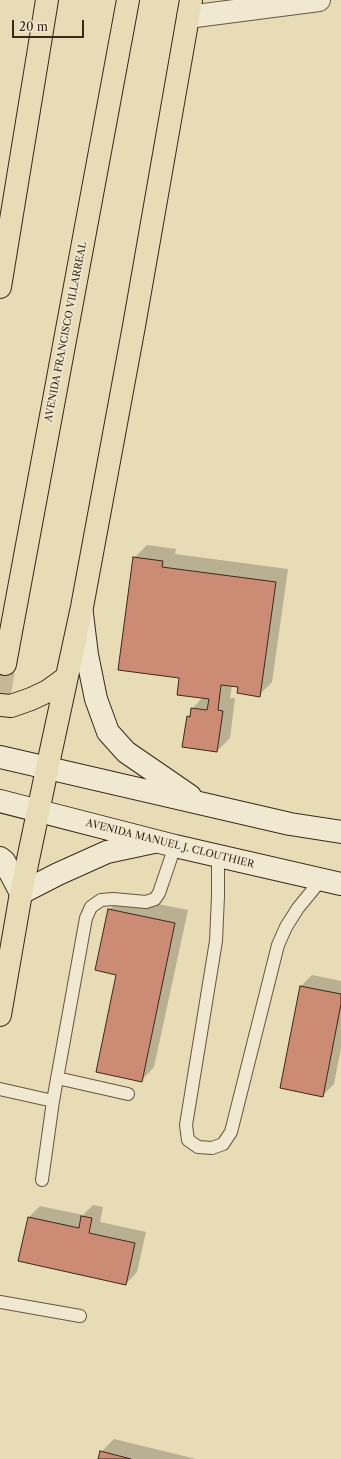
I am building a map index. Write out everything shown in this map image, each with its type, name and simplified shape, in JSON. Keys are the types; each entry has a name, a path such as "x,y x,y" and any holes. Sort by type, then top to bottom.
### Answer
{"main road":[{"path":"0,286 47,0"},
{"name":"AVENIDA FRANCISCO VILLARREAL","path":"5,664 128,0"},
{"path":"0,1016 21,893 82,607 134,326 189,9 319,0"},
{"path":"82,607 87,655 96,699 108,732 126,752 201,803"},
{"path":"0,705 11,706 32,699 48,691 66,678"},
{"path":"0,757 290,824 341,832"},
{"name":"AVENIDA MANUEL J. CLOUTHIER","path":"0,801 166,844 331,882"},
{"path":"21,893 52,876 107,852 166,844"},
{"path":"0,858 4,861 21,893"}],"lane":[{"path":"42,1180 53,1101 86,918 91,907 101,900 113,899 146,902 155,900 159,893 166,844"},
{"path":"218,856 216,941 186,1125 188,1140 198,1147 212,1148 224,1144 231,1132 278,945 286,927 298,908 331,882"},
{"path":"57,1078 128,1094"},
{"path":"0,1090 53,1101"},
{"path":"0,1302 80,1316"}],"building":[{"path":"133,557 163,561 162,567 276,582 260,697 237,693 238,687 221,685 218,710 223,711 217,752 182,747 187,716 190,717 191,708 207,710 209,699 177,695 179,678 118,670"},
{"path":"108,909 175,923 142,1082 96,1072 116,975 95,970"},
{"path":"300,986 341,994 341,1004 323,1097 280,1088"},
{"path":"81,1216 92,1218 89,1233 135,1243 126,1285 18,1261 28,1217 79,1228"},
{"path":"100,1451 131,1459 98,1459"}],"tunnel":[{"path":"0,693 5,664"}]}
